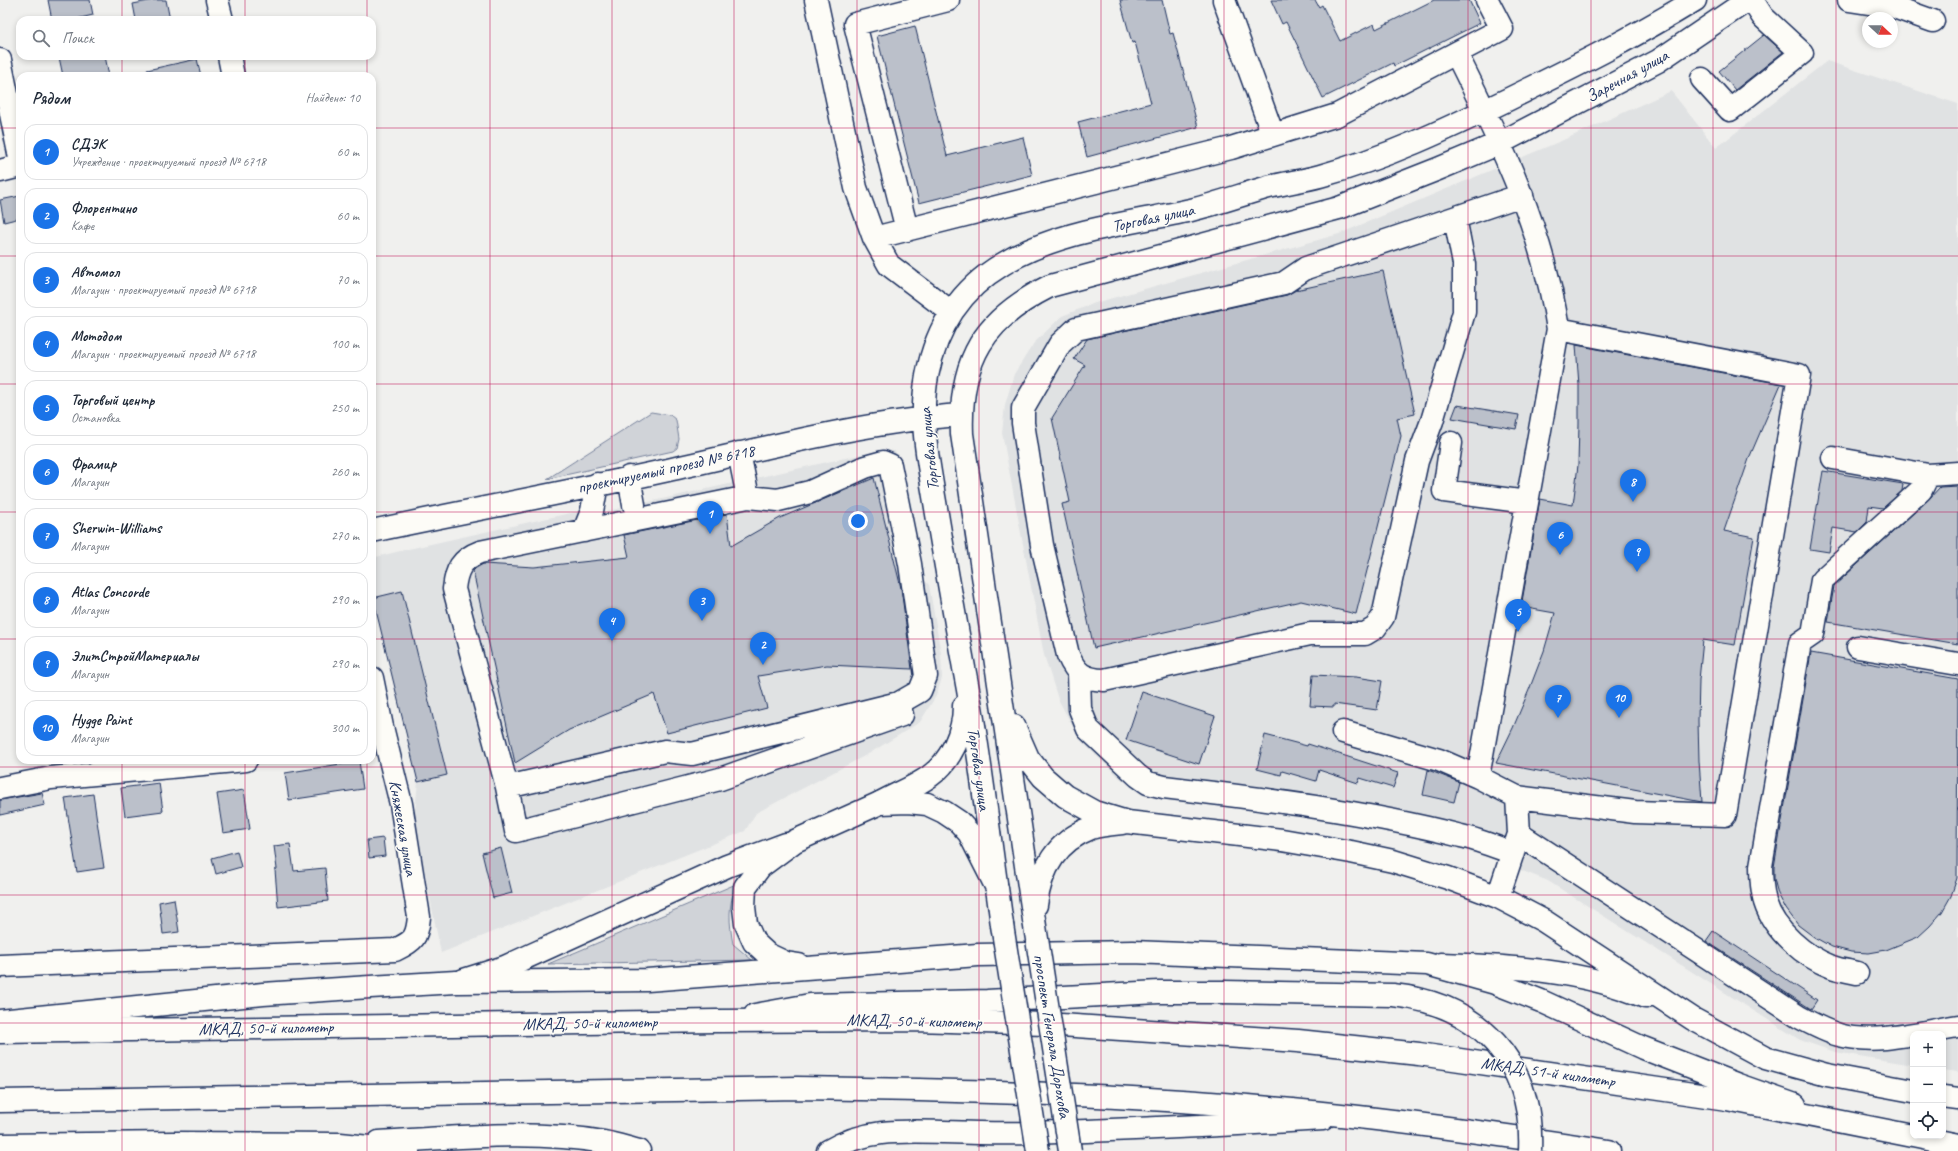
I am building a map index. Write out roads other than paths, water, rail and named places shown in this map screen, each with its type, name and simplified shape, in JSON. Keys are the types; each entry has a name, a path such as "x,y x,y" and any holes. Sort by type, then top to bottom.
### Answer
{"main road":[{"path":"218,0 221,16"},
{"path":"816,0 856,188 874,238 889,265 951,312"},
{"path":"907,230 855,24 948,0"},
{"path":"1224,0 1273,135"},
{"path":"874,238 1232,148 1337,115 1502,29 1487,0"},
{"name":"Заречная улица","path":"1485,111 1642,32 1695,0"},
{"name":"Заречная улица","path":"1500,143 1658,61 1748,0"},
{"path":"1702,80 1730,110 1802,53 1763,17 1752,0"},
{"path":"1849,0 1894,7 1933,21"},
{"path":"1456,53 1500,143 1522,195 1547,273 1558,329 1478,777"},
{"path":"0,60 16,138"},
{"path":"230,60 232,72"},
{"name":"Торговая улица","path":"1002,925 965,673 944,558 923,418 929,368 942,328 951,312 962,296 980,278 1005,262 1032,248 1064,237 1197,209 1268,187 1321,176 1404,148 1485,111"},
{"name":"Торговая улица","path":"1034,920 963,441 961,415 969,366 979,344 1004,315 1024,298 1050,286 1339,208 1500,143"},
{"path":"0,171 16,167"},
{"path":"1455,218 1464,264 1464,312 1432,421 1417,461 1383,617 1375,628 1365,634 1355,636 1310,634 1104,680 1088,679 1079,673 1072,665 1068,655 1042,545 1023,423 1023,408 1060,344 1076,329 1284,283 1306,268 1522,195"},
{"path":"1343,732 1440,760 1517,797 1636,812 1725,815 1799,375 1558,329"},
{"name":"проектируемый проезд № 6718","path":"376,530 846,430 923,418 961,415"},
{"path":"1451,443 1444,491 1527,502"},
{"path":"739,453 748,497"},
{"path":"1833,458 1928,475 1958,473"},
{"path":"507,787 665,751 692,754 900,703 920,691 926,676 910,564 890,466 888,463 880,462 864,467 810,492 778,500 748,497 480,552 470,556 458,568 455,576 454,589 507,787 516,831 720,779 902,715 900,703"},
{"path":"1856,972 1833,967 1811,956 1793,942 1776,923 1766,903 1761,882 1761,866 1800,644 1813,634 1822,580 1920,490 1928,475"},
{"path":"629,477 634,505"},
{"path":"584,531 592,510 597,484"},
{"path":"910,564 944,558"},
{"path":"1858,647 1958,664"},
{"path":"456,982 506,967 727,866 795,841 880,803 930,776 945,761 955,746 964,719 965,673"},
{"path":"1079,673 1080,709 1088,729 1138,776 1148,783 1164,787 1303,804 1377,817 1463,836 1516,843 1800,1017 1821,1028 1838,1035 1877,1039 1958,1026"},
{"path":"1002,699 1028,758 1043,777 1065,796 1094,812 1127,822 1282,840 1351,852 1393,861 1441,876 1498,897 1544,921 1693,1019"},
{"name":"Княжеская улица","path":"0,966 396,950 410,943 418,932 419,917 408,806 377,729 376,719"},
{"path":"0,788 51,778 203,764"},
{"path":"1498,897 1516,843 1517,797"},
{"path":"880,803 908,802 926,804 944,812 958,822 969,833 997,888"},
{"path":"1034,920 1037,891 1046,868 1059,848 1071,837 1092,828 1127,822"},
{"path":"795,841 760,867 745,887 744,907 746,924 754,942 767,954 786,963 820,967"},
{"name":"проспект Генерала Дорохова","path":"1034,920 1070,1151"},
{"name":"проспект Генерала Дорохова","path":"1002,925 1038,1151"},
{"path":"0,1021 264,994 456,982 647,980 978,955 1133,952 1480,965 1529,969 1589,979 1633,992 1693,1019 1765,1058 1827,1075 1910,1090"},
{"path":"1427,964 1501,986 1540,1001 1643,1048 1738,1086 1839,1121"},
{"path":"716,1021 810,1005 987,1001 1159,992 1394,995 1413,997 1450,1008 1467,1018 1482,1030 1508,1059 1518,1076 1528,1107 1531,1133 1530,1151"},
{"name":"МКАД, 50-й километр","path":"0,1032 716,1021 915,1020 1046,1024 1179,1032"},
{"name":"МКАД, 51-й километр","path":"1179,1032 1298,1041 1503,1065 1726,1098 1910,1135"},
{"path":"0,1101 797,1088 1043,1093 1292,1110 1494,1134 1610,1151"},
{"path":"1946,1097 1958,1099"},
{"path":"828,1151 842,1143 866,1135 890,1131 1009,1133 1152,1129 1360,1117"},
{"path":"0,1145 174,1143 340,1144 489,1136 553,1136 604,1142 639,1151"},
{"name":"МКАД, 51-й километр","path":"1929,1139 1958,1145"},
{"path":"340,1144 408,1151"}],"place":[{"name":"Atlas Concorde","path":"1633,502"},
{"name":"СДЭК","path":"710,534"},
{"name":"Фрамир","path":"1560,555"},
{"name":"ЭлитСтройМатериалы","path":"1637,572"},
{"name":"Автомол","path":"702,621"},
{"name":"Торговый центр","path":"1518,632"},
{"name":"Мотодом","path":"612,641"},
{"name":"Флорентино","path":"763,665"},
{"name":"Sherwin-Williams","path":"1558,718"},
{"name":"Hygge Paint","path":"1619,718"}]}
